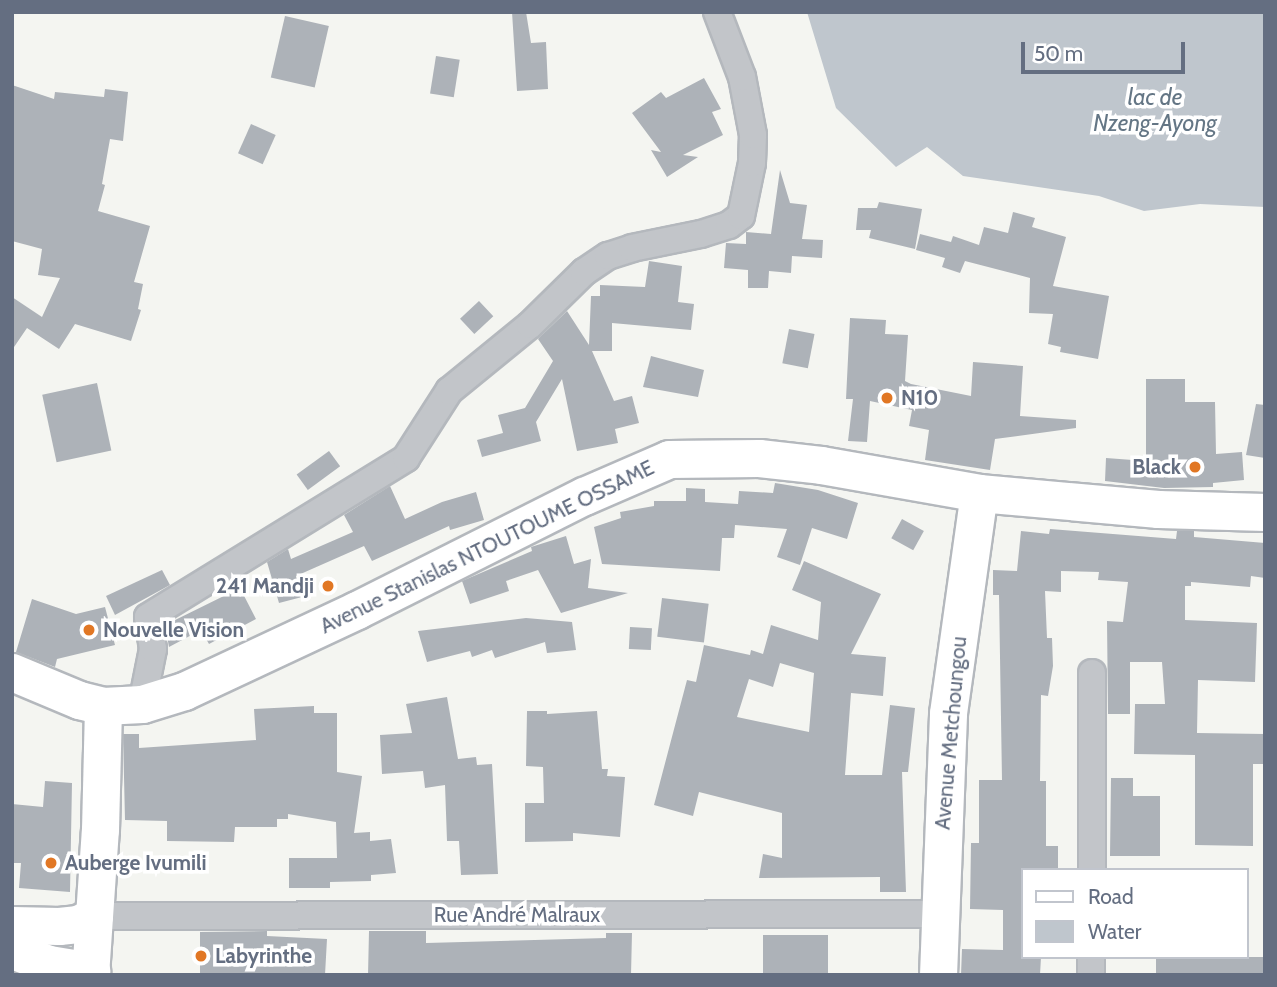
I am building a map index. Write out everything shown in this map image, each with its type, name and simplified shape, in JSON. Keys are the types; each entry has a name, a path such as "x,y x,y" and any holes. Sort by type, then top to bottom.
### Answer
{"street":[{"path":"142,704 153,649 148,617 406,458 449,391 530,325 584,272 620,252 701,234 729,225 741,216 752,163 753,135 742,76 717,12"},
{"name":"Avenue Stanislas NTOUTOUME OSSAME","path":"12,672 79,700 103,706 142,704 227,673 583,496 669,459 733,457 790,461 979,494 1158,509 1265,512"},
{"name":"Avenue Metchoungou","path":"938,975 948,713 979,494"},
{"path":"1091,868 1092,673"},
{"path":"91,966 103,706"},
{"name":"Rue André Malraux","path":"94,916 940,914"},
{"path":"19,934 78,924 94,916"},
{"path":"19,934 76,940 91,966"}],"water":[{"name":"lac de Nzeng-Ayong","path":"807,12 1265,12 1265,207 1200,204 1144,211 1099,196 963,176 927,147 896,167 836,108"}],"building":[{"path":"512,12 526,12 531,43 546,42 548,89 517,91"},
{"path":"285,16 329,26 315,88 271,77"},
{"path":"436,56 460,60 454,97 430,94"},
{"path":"704,78 721,109 712,112 723,135 683,155 698,157 667,177 651,150 661,152 632,113 661,92 666,98"},
{"path":"12,85 54,99 55,92 104,97 105,89 128,92 123,141 110,139 102,184 105,185 98,211 150,226 134,282 143,284 138,309 141,310 131,341 75,324 59,349 27,328 12,350 12,297 42,317 60,278 38,275 42,249 12,241"},
{"path":"251,124 276,135 263,164 238,153"},
{"path":"780,170 790,203 807,205 802,239 823,240 822,258 792,256 791,273 769,271 768,288 748,288 748,270 724,268 726,243 746,244 746,232 771,234"},
{"path":"879,202 922,209 915,249 869,238 871,230 856,230 858,208 877,208"},
{"path":"1013,212 1035,218 1032,227 1066,237 1053,286 1109,296 1098,359 1060,352 1061,347 1048,344 1053,314 1029,313 1030,278 965,261 960,273 942,267 945,258 916,250 920,234 951,242 953,236 979,245 984,227 1008,233"},
{"path":"649,261 682,266 678,302 694,304 691,330 612,323 612,351 592,351 614,401 632,396 639,423 615,429 618,443 577,451 562,379 536,422 541,441 482,457 477,440 503,433 498,415 525,408 553,361 538,339 567,311 589,345 591,296 600,296 600,285 645,287"},
{"path":"479,301 493,316 474,334 460,319"},
{"path":"850,318 886,320 885,334 908,335 905,381 911,384 971,396 973,362 1023,366 1020,416 1076,420 1076,428 995,439 990,470 925,460 929,430 909,426 912,410 870,401 867,442 848,441 853,399 846,399"},
{"path":"789,329 815,334 808,368 782,363"},
{"path":"651,356 704,370 698,397 643,387"},
{"path":"1146,379 1185,379 1185,402 1215,402 1216,454 1242,452 1244,480 1213,483 1213,487 1164,488 1105,481 1106,458 1146,461"},
{"path":"97,383 111,450 57,462 42,395"},
{"path":"1256,404 1265,405 1265,458 1246,455"},
{"path":"329,451 340,466 308,490 297,475"},
{"path":"775,483 818,490 858,503 847,539 812,528 800,565 777,557 787,529 735,525 734,538 722,538 720,571 602,564 594,527 621,518 620,512 654,506 654,501 686,501 686,488 705,489 705,502 738,504 739,491 773,493"},
{"path":"390,486 405,519 442,502 476,492 484,520 450,530 449,526 372,561 364,546 296,576 302,597 279,603 267,562 288,549 291,559 353,532 344,515"},
{"path":"902,519 924,531 913,550 891,538"},
{"path":"1050,529 1176,539 1177,531 1194,531 1194,537 1265,543 1265,578 1251,576 1250,587 1191,582 1191,586 1185,586 1185,620 1257,623 1255,682 1198,680 1197,733 1265,734 1265,764 1253,764 1253,846 1195,845 1195,755 1134,754 1135,704 1165,704 1162,662 1130,662 1130,714 1108,714 1107,621 1123,622 1128,582 1098,580 1099,572 1061,571 1061,592 1045,591 1047,638 1052,638 1053,666 1048,696 1041,695 1040,781 1046,781 1046,846 1058,846 1058,868 1021,868 1021,959 1041,959 1040,975 961,975 962,949 1003,950 1003,910 970,909 971,843 979,843 979,780 1002,780 999,595 993,595 993,570 1017,571 1021,531 1049,534"},
{"path":"566,536 574,564 591,559 588,588 628,593 561,613 538,570 506,581 509,591 470,604 462,581 532,551 531,547"},
{"path":"804,561 881,594 851,654 886,657 883,696 851,693 845,775 882,775 890,705 915,708 908,772 902,772 906,892 880,892 880,877 759,878 763,854 782,858 782,813 699,792 693,816 654,805 687,680 696,682 704,645 750,655 751,650 763,654 771,625 818,640 821,602 792,590","holes":["780,663 814,673 809,732 737,717 749,679 773,687"]},
{"path":"162,570 170,585 115,615 106,596"},
{"path":"240,588 256,619 209,644 201,630 169,647 165,625"},
{"path":"662,598 709,604 704,642 657,637"},
{"path":"32,599 76,614 105,607 115,645 57,659 55,667 16,652"},
{"path":"526,618 572,622 576,650 547,653 545,642 495,658 492,650 472,657 470,651 427,662 418,631"},
{"path":"630,627 652,628 651,650 629,649"},
{"path":"447,697 458,759 476,757 477,765 492,764 498,874 461,875 459,841 447,841 445,785 425,788 423,771 382,774 380,735 412,733 406,704"},
{"path":"314,706 314,713 337,713 337,772 362,776 354,833 370,832 370,841 391,839 396,873 371,875 371,881 330,882 330,888 289,888 289,858 337,858 336,822 288,814 288,819 277,819 277,827 235,827 234,842 167,841 167,821 125,820 123,734 139,734 139,748 256,740 254,709"},
{"path":"527,711 547,711 547,714 597,711 602,769 608,769 607,776 625,777 620,837 573,833 573,841 525,842 525,803 544,803 543,767 526,766"},
{"path":"1111,778 1133,778 1133,796 1160,796 1160,856 1110,856"},
{"path":"45,781 72,783 70,892 19,888 21,863 12,863 12,804 43,807"},
{"path":"267,931 267,936 327,939 325,975 200,975 200,932"},
{"path":"369,931 426,931 426,943 606,938 606,933 632,933 631,975 368,975"},
{"path":"763,935 828,935 828,975 763,975"},
{"path":"1264,957 1264,975 1156,975 1156,959"}],"place":[{"name":"N10","path":"887,398"},
{"name":"Black","path":"1195,467"},
{"name":"241 Mandji","path":"328,586"},
{"name":"Nouvelle Vision","path":"89,630"},
{"name":"Auberge Ivumili","path":"51,863"},
{"name":"Labyrinthe","path":"201,956"}]}
